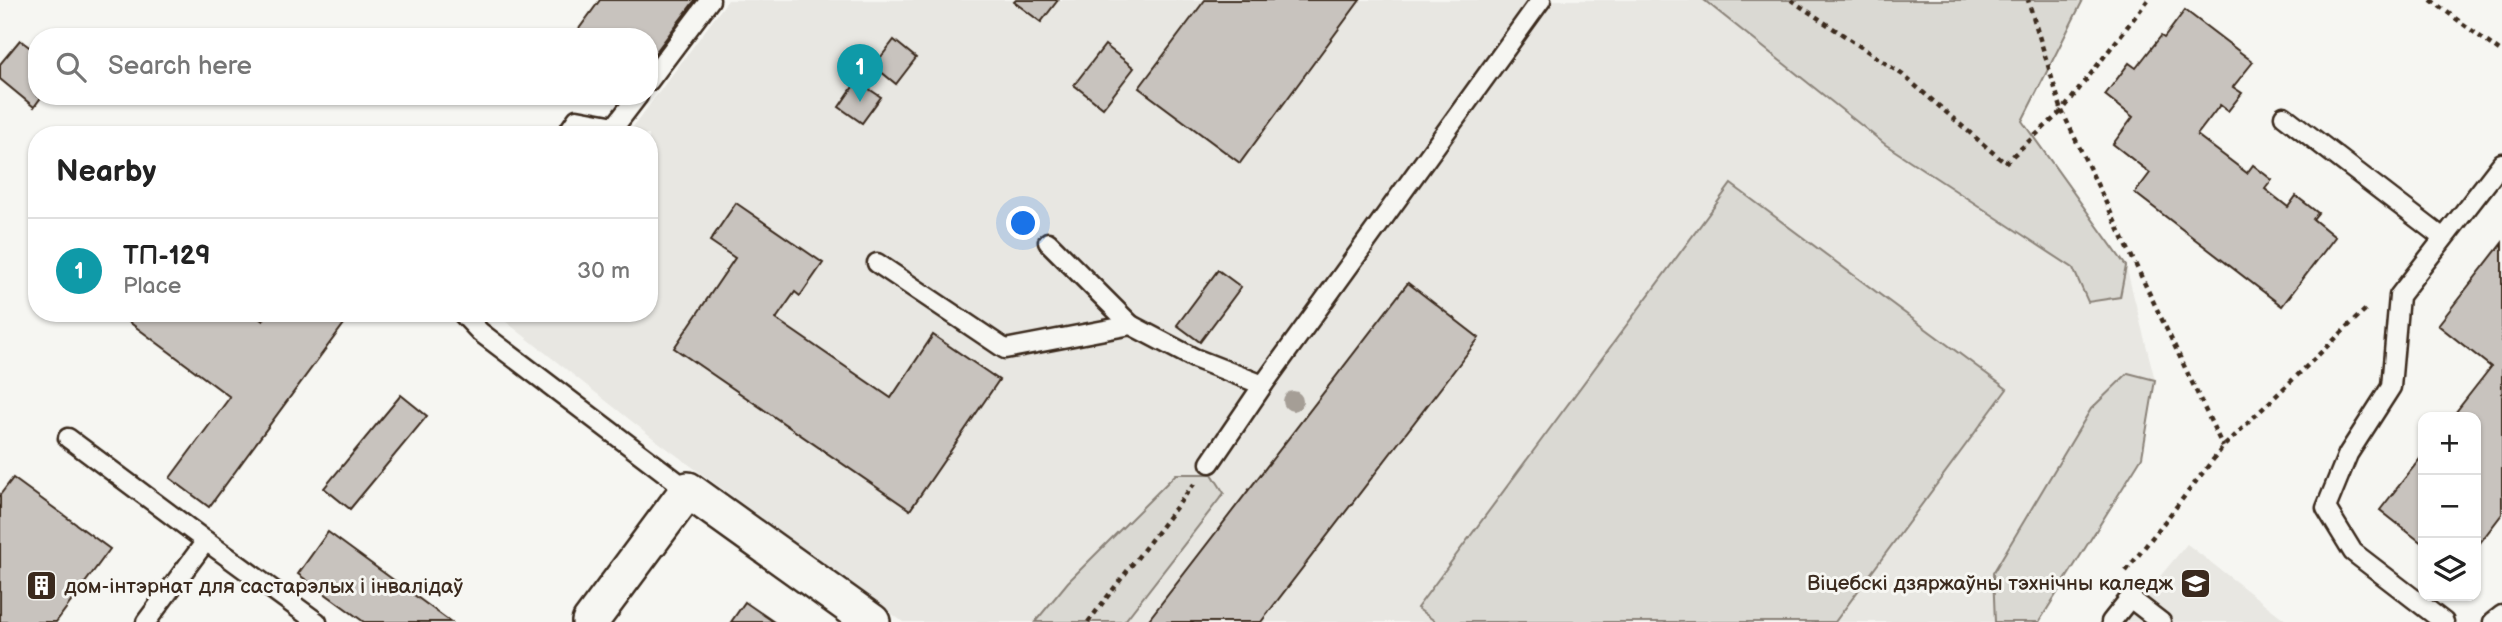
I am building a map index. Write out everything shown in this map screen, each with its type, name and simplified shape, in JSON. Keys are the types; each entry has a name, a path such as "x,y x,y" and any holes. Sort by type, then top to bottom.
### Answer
{"street":[{"path":"590,622 688,490 872,622"}],"lane":[{"path":"658,69 710,0"},
{"path":"1210,463 1263,385 1541,0"},
{"path":"572,126 577,119 615,126 631,105"},
{"path":"2284,116 2443,238"},
{"path":"2444,622 2353,552 2326,508 2348,454 2391,387 2399,296 2502,163"},
{"path":"1048,242 1131,325 1194,358 1263,385"},
{"path":"877,263 1005,349 1131,325"},
{"path":"471,322 480,332 688,490"},
{"path":"68,438 317,622"},
{"path":"146,622 206,541"},
{"path":"2111,622 2130,598 2161,622"},
{"path":"2493,622 2502,615"}],"path":[{"path":"1791,0 1903,75 2005,163 2062,111 2148,0"},
{"path":"2028,0 2062,111 2223,447"},
{"path":"2431,0 2502,53"},
{"path":"2122,576 2223,447 2370,305 2399,296"},
{"path":"1088,622 1210,463"}],"shaded area":[{"name":"Віцебскі дзяржаўны тэхнічны каледж","path":"728,0 2083,0 2022,121 2126,266 2155,380 2142,457 2039,622 903,622 653,438 506,322 658,322 658,126 634,126 649,105 658,105 658,94"},
{"path":"1704,0 2083,0 2022,121 2126,266 2120,297 2088,302 2073,268 1886,145"},
{"path":"1731,184 2007,389 1835,622 1436,622 1417,608"},
{"path":"2128,373 2155,380 2142,457 2039,622 1995,622 1993,573 2091,409"},
{"path":"1176,474 1212,474 1224,493 1124,622 1035,622 1068,582"},
{"name":"Віцебскі дзяржаўны тэхнічны каледж","path":"2187,544 2288,622 2122,622"}],"building":[{"path":"600,0 695,0 658,49 658,28 580,28"},
{"path":"1058,0 1041,22 1014,2"},
{"path":"1205,0 1360,0 1240,163 1139,88"},
{"path":"2185,10 2253,62 2233,87 2242,93 2228,111 2220,105 2197,135 2247,173 2253,165 2272,180 2265,189 2288,207 2296,196 2318,213 2313,219 2335,237 2282,306 2135,193 2150,173 2113,144 2133,117 2105,95 2129,63 2136,68"},
{"path":"20,40 28,46 28,102 0,79 0,64"},
{"path":"894,40 916,58 896,84 874,66"},
{"path":"1105,45 1134,68 1103,108 1074,85"},
{"path":"857,81 881,97 862,123 839,107"},
{"path":"736,203 823,263 800,296 795,292 776,319 891,398 933,335 999,380 910,510 674,348 735,258 710,241"},
{"path":"2502,243 2502,514 2481,541 2481,412 2456,412 2491,367 2438,325"},
{"path":"1218,270 1241,287 1200,342 1177,325"},
{"path":"1408,283 1479,338 1261,622 1147,622"},
{"path":"129,322 345,322 209,507 170,478 230,397"},
{"path":"401,395 427,416 350,509 324,488"},
{"path":"2418,461 2418,540 2380,510"},
{"name":"дом-інтэрнат для састарэлых і інвалідаў","path":"13,478 110,549 56,622 0,622 0,495"},
{"path":"328,532 451,622 364,622 298,574"},
{"path":"745,602 774,622 731,622"}],"place":[{"name":"ТП-129","path":"860,102"},
{"name":"Віцебскі дзяржаўны тэхнічны каледж","path":"2196,583"},
{"name":"дом-інтэрнат для састарэлых і інвалідаў","path":"41,586"}]}
